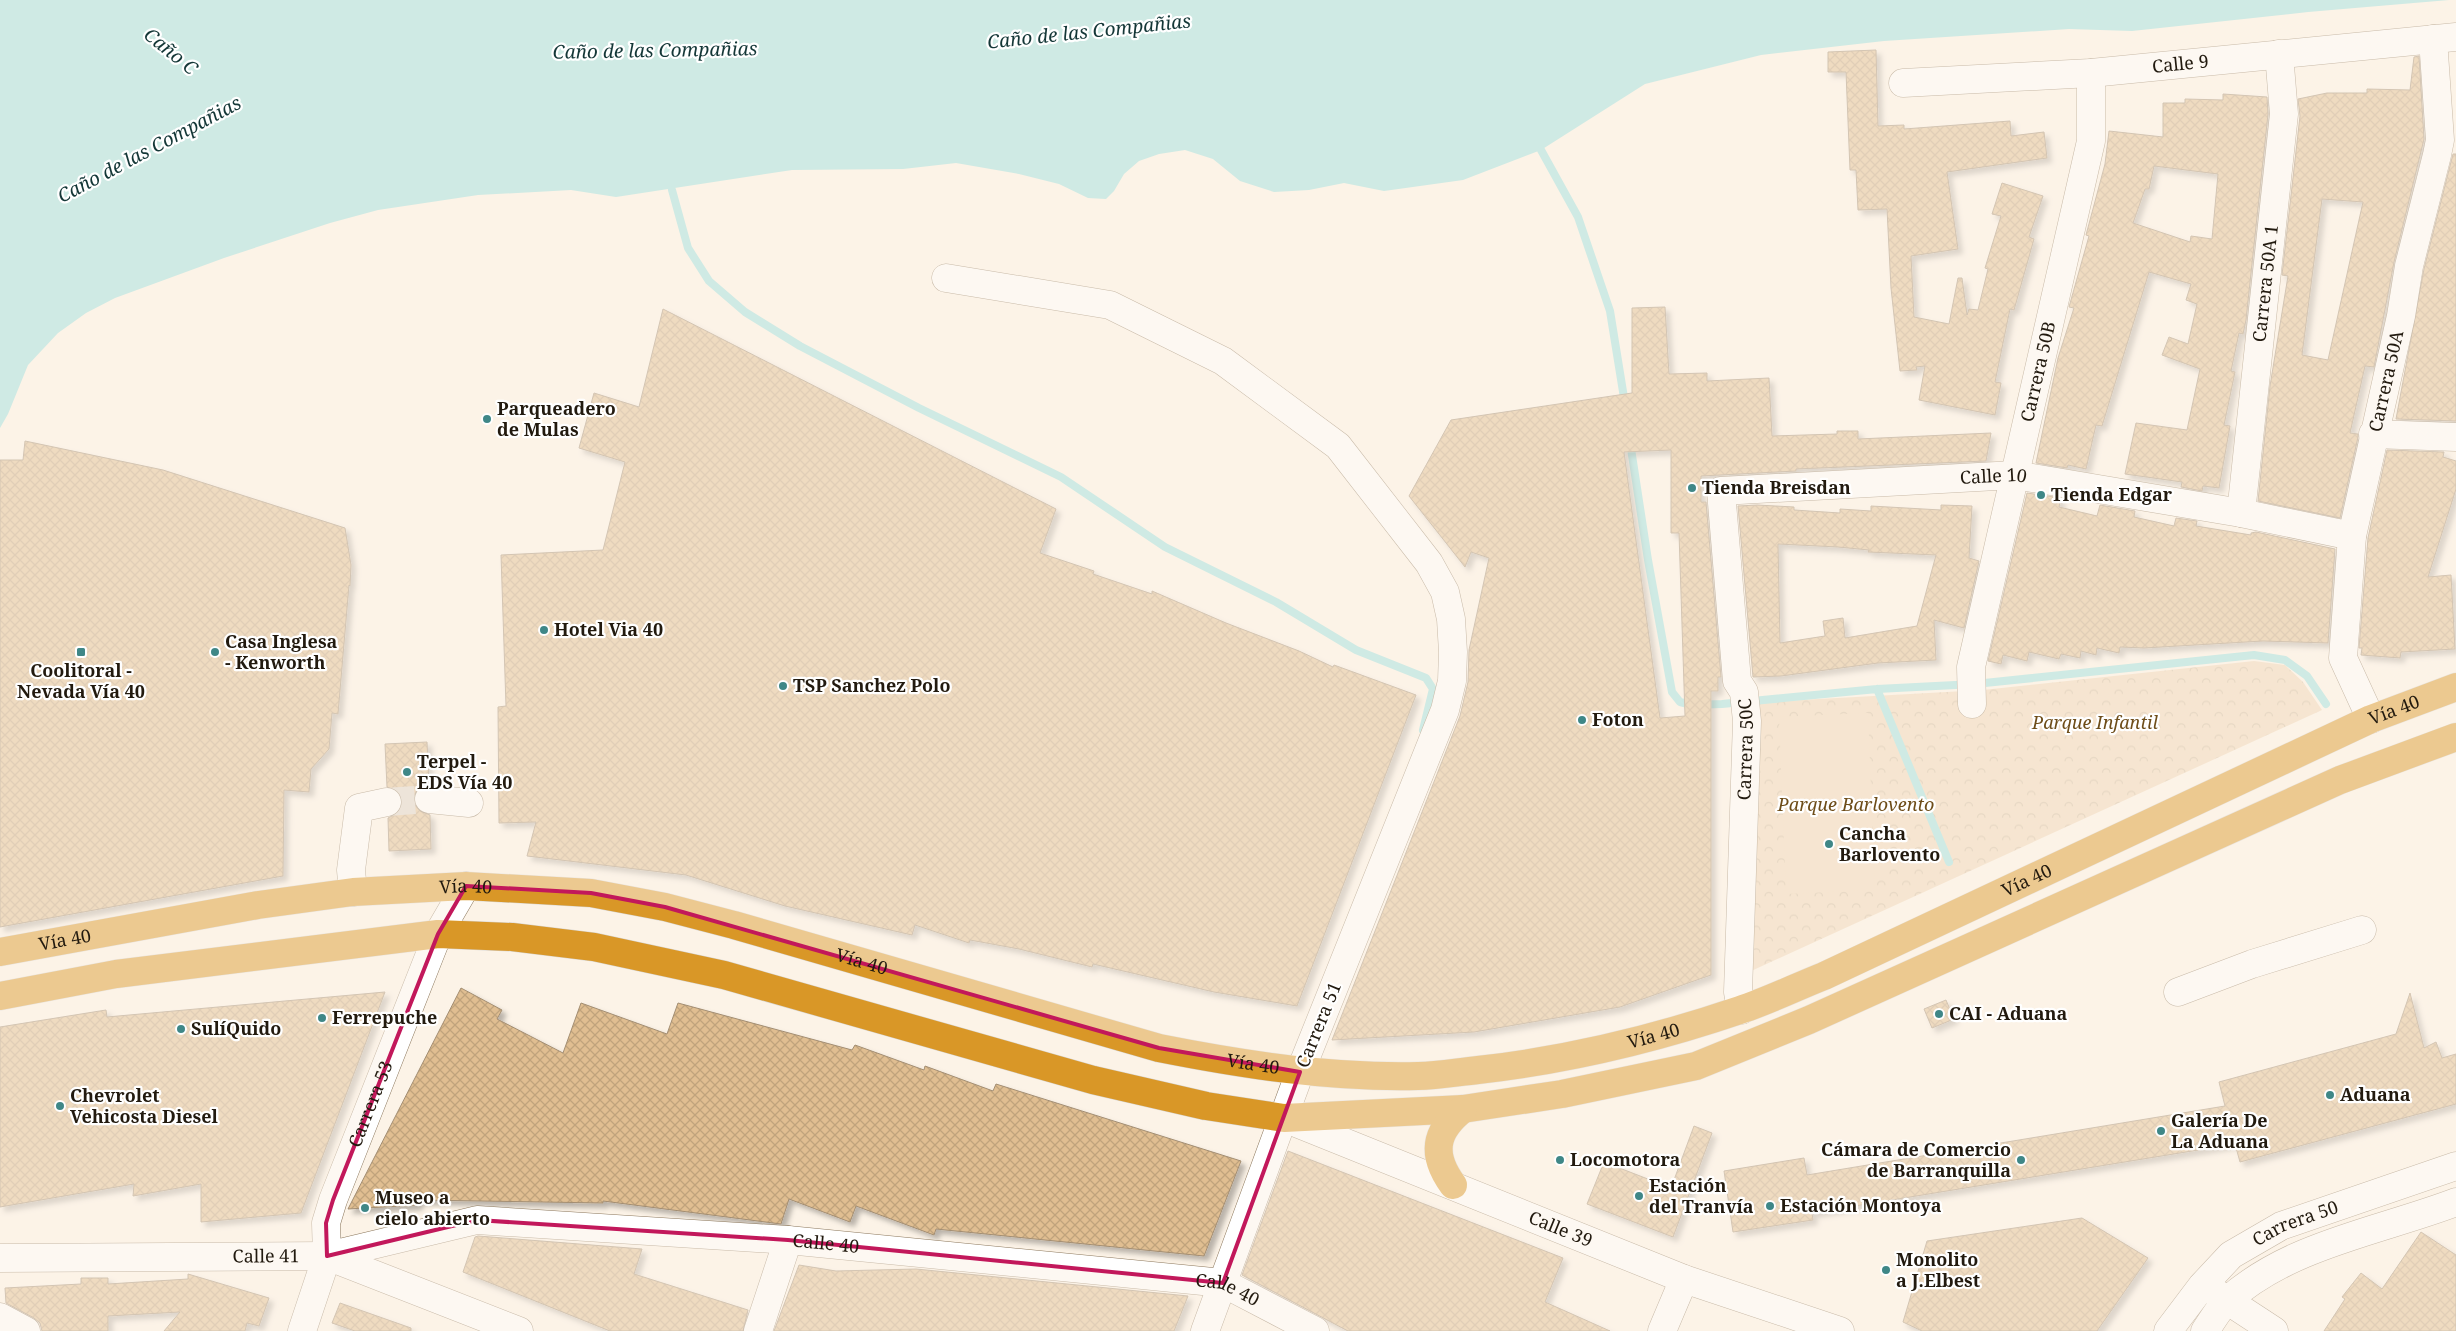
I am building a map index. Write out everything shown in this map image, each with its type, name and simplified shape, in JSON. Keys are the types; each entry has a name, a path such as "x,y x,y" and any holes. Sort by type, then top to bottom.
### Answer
{"highway":[{"name":"Vía 40","path":"0,952 258,905 353,892 466,886 590,893 665,907 860,961 1110,1036 1216,1060 1300,1072 1420,1076 1528,1064 1597,1051 1741,1010 1842,968 2371,719 2456,687"},
{"name":"Vía 40","path":"0,996 116,974 438,934 512,937 594,947 724,975 1093,1080 1206,1106 1284,1118 1462,1109 1562,1094 1696,1066 1809,1020 2340,780 2456,737"},
{"path":"1453,1185 1442,1170 1438,1153 1440,1136 1449,1120 1462,1109"}],"street":[{"name":"Calle 9","path":"1904,83 2091,73 2445,38"},
{"name":"Carrera 50A","path":"2371,719 2343,658 2352,536 2373,434 2401,316 2409,266 2448,141 2445,38"},
{"name":"Carrera 50A 1","path":"2241,513 2284,114 2279,54"},
{"name":"Carrera 50B","path":"1972,704 1971,671 2090,141 2091,73"},
{"name":"Carrera 51","path":"946,278 1110,305 1223,360 1338,446 1429,563 1445,592 1451,619 1453,652 1452,681 1445,710 1300,1072 1204,1331"},
{"path":"2373,434 2456,437"},
{"name":"Calle 10","path":"1721,491 2015,475 2241,513 2352,536"},
{"name":"Carrera 50C","path":"1721,491 1737,682 1744,692 1747,721 1738,992 1741,1010"},
{"path":"430,799 470,803"},
{"path":"353,892 350,870 359,808 387,802"},
{"name":"Carrera 53","path":"302,1331 328,1256 326,1224 333,1200 438,934 466,886"},
{"path":"2178,992 2252,964 2362,930"},
{"name":"Calle 39","path":"1284,1118 1684,1279 1840,1331"},
{"name":"Carrera 50","path":"2168,1331 2204,1284 2231,1255 2281,1226 2456,1166"},
{"name":"Carrera 50","path":"2205,1331 2226,1301 2261,1276 2311,1250 2449,1211"},
{"name":"Calle 40","path":"328,1256 477,1220 788,1240 1222,1283 1315,1331"},
{"path":"758,1331 788,1240"},
{"name":"Calle 41","path":"0,1258 328,1256 518,1331"},
{"path":"1662,1331 1684,1279"},
{"path":"2204,1284 2226,1301 2274,1331"},
{"path":"0,1317 26,1331"}],"highlighted area":[{"path":"466,886 591,893 665,907 1159,1048 1300,1072 1223,1283 788,1240 477,1220 327,1256 326,1223 333,1200 438,934"}],"green space":[{"name":"Parque Barlovento","path":"2254,661 2285,665 2303,682 2322,710 1749,972 1748,703 1983,690"},
{"name":"Cancha Barlovento","path":"1868,713 1875,890 1786,894 1779,717"}],"water":[{"path":"0,0 2449,0 2308,12 2132,31 2069,29 1884,41 1761,55 1645,84 1541,150 1463,180 1384,191 1344,183 1309,190 1274,192 1240,181 1213,159 1185,150 1159,154 1139,161 1124,174 1114,191 1106,199 1088,198 1059,184 1019,174 956,163 903,169 792,170 616,197 571,190 478,195 378,210 330,223 224,258 115,298 86,313 58,333 28,365 8,414 0,428"}],"building":[{"path":"1876,50 1878,126 1904,125 1904,129 2010,121 2011,136 2044,132 2047,158 1947,172 1958,249 1911,256 1914,317 1949,324 1958,278 1962,278 1967,315 1969,309 1978,310 1988,269 1985,268 2001,216 1992,214 2002,183 2043,196 2029,237 2034,239 2014,310 2010,309 1995,382 2001,383 1995,415 1919,400 1925,366 1916,367 1917,370 1900,371 1891,288 1887,209 1858,210 1856,170 1850,170 1846,72 1828,72 1828,52"},
{"path":"2419,56 2424,139 2394,262 2374,367 2365,366 2350,433 2358,434 2358,437 2340,518 2258,501 2270,386 2288,276 2282,275 2300,116 2298,99 2327,93 2367,93 2367,89 2410,90 2414,57","holes":["2322,199 2363,202 2328,360 2302,355"]},
{"path":"2223,94 2267,97 2268,114 2246,320 2243,334 2239,333 2231,371 2235,372 2224,425 2230,426 2219,488 2203,486 2202,491 2181,487 2182,482 2125,474 2136,423 2187,430 2200,369 2162,355 2169,337 2188,344 2197,304 2186,300 2191,284 2149,272 2102,426 2096,425 2086,469 2068,465 2067,468 2036,463 2058,358 2074,308 2069,307 2089,236 2086,235 2105,164 2109,131 2163,137 2163,103 2185,103 2185,99 2223,100","holes":["2154,166 2218,174 2212,239 2191,236 2190,242 2133,223 2145,189 2149,189"]},
{"path":"2453,154 2456,154 2456,421 2396,419 2424,269"},
{"name":"Foton","path":"1665,307 1669,374 1707,373 1707,381 1769,378 1772,436 1837,434 1837,431 1858,431 1858,439 1991,433 1986,461 1796,469 1796,471 1701,476 1701,502 1706,502 1721,677 1718,677 1718,691 1711,691 1711,975 1620,1007 1474,1032 1332,1040 1460,716 1468,682 1469,650 1489,558 1471,552 1465,567 1409,496 1451,420 1632,393 1632,308","holes":["1671,450 1671,533 1679,533 1685,716 1660,718 1624,452"]},
{"path":"663,309 1056,509 1040,553 1094,571 1093,574 1152,594 1152,591 1226,623 1299,651 1333,667 1334,665 1416,695 1297,1006 1214,992 1093,964 1092,967 1019,949 970,940 969,943 915,925 912,935 785,906 686,875 527,856 536,822 499,823 498,707 506,706 501,555 603,550 625,462 579,448 594,393 639,407"},
{"path":"25,441 163,470 345,528 351,565 338,714 332,713 329,749 311,769 309,792 284,790 283,876 0,927 0,460 23,460"},
{"path":"2387,450 2444,452 2443,457 2456,461 2456,489 2428,577 2451,575 2455,649 2401,652 2400,658 2361,655 2362,648 2359,648 2368,538"},
{"path":"2027,493 2061,498 2059,507 2097,516 2100,505 2135,511 2134,517 2174,526 2176,518 2197,521 2196,526 2251,535 2251,533 2256,532 2335,549 2328,643 2263,641 2144,648 2120,647 2119,653 2097,648 2096,655 2081,651 2080,658 2061,654 2059,659 2029,652 2027,661 2003,655 2001,664 1988,661"},
{"path":"1941,505 1972,506 1969,558 1979,561 1964,628 1934,620 1936,660 1878,663 1781,676 1753,677 1738,506 1794,507 1794,510 1840,513 1840,509 1871,511 1871,506 1941,510","holes":["1778,544 1869,550 1868,552 1936,555 1917,626 1845,638 1843,618 1823,621 1825,636 1780,643"]},
{"name":"Terpel - EDS Vía 40","path":"427,742 429,784 417,790 413,798 415,805 420,811 430,815 431,849 389,851 388,818 398,813 402,806 402,799 398,791 387,787 385,744"},
{"path":"461,988 502,1010 497,1019 563,1053 581,1003 667,1034 678,1003 852,1050 855,1045 924,1070 925,1066 993,1091 996,1084 1241,1161 1204,1256 936,1229 934,1235 856,1206 850,1222 789,1199 781,1224 603,1201 603,1203 418,1200 418,1205 348,1209"},
{"path":"385,992 301,1213 201,1222 201,1184 133,1196 134,1184 0,1207 0,1027 106,1010 107,1017"},
{"path":"2410,993 2424,1048 2436,1042 2442,1058 2456,1054 2456,1104 2240,1162 2235,1144 1812,1213 1813,1220 1733,1232 1724,1171 1804,1158 1807,1175 2225,1106 2219,1082 2396,1034"},
{"name":"CAI - Aduana","path":"1946,1000 1954,1019 1932,1028 1924,1009"},
{"name":"Estación del Tranvía","path":"1694,1126 1712,1133 1673,1237 1587,1204 1604,1162 1671,1188"},
{"path":"1288,1151 1563,1258 1545,1302 1610,1331 1348,1331 1242,1275"},
{"path":"2082,1218 2148,1258 2097,1331 1922,1331 1903,1322 1927,1241"},
{"path":"2421,1232 2456,1255 2456,1331 2324,1331 2345,1299 2342,1297 2361,1273 2382,1289"},
{"path":"475,1237 642,1249 634,1274 748,1310 743,1331 610,1331 463,1272"},
{"path":"799,1265 836,1271 916,1269 1188,1296 1174,1331 774,1331"},
{"path":"188,1274 269,1298 259,1326 247,1323 245,1331 164,1331 180,1312 108,1316 108,1331 42,1331 40,1323 34,1318 6,1303 5,1288 81,1284 81,1278 108,1278 108,1284 188,1279"},
{"path":"340,1303 411,1328 411,1331 355,1331 332,1323"}],"waterway":[{"path":"1541,150 1578,217 1610,311 1625,404"},
{"path":"672,190 688,248 709,281 745,312 800,346 919,408 1061,477 1165,547 1276,602 1356,650 1426,678 1433,689 1423,730"},
{"path":"1630,442 1648,560 1672,692 1680,702 1692,705 1722,704 1877,689 1975,684 2254,655 2285,660 2307,676 2326,704"},
{"path":"1877,689 1949,862"}],"tunnel":[{"path":"387,802 429,799"}],"place":[{"name":"Parqueadero de Mulas","path":"487,419"},
{"name":"Tienda Breisdan","path":"1692,488"},
{"name":"Tienda Edgar","path":"2041,495"},
{"name":"Hotel Via 40","path":"544,630"},
{"name":"Coolitoral - Nevada Vía 40","path":"81,652"},
{"name":"Casa Inglesa - Kenworth","path":"215,652"},
{"name":"TSP Sanchez Polo","path":"783,686"},
{"name":"Foton","path":"1582,720"},
{"name":"Terpel - EDS Vía 40","path":"407,772"},
{"name":"Cancha Barlovento","path":"1829,844"},
{"name":"CAI - Aduana","path":"1939,1014"},
{"name":"Ferrepuche","path":"322,1018"},
{"name":"SulíQuido","path":"181,1029"},
{"name":"Aduana","path":"2330,1095"},
{"name":"Chevrolet Vehicosta Diesel","path":"60,1106"},
{"name":"Galería De La Aduana","path":"2161,1131"},
{"name":"Locomotora","path":"1560,1160"},
{"name":"Cámara de Comercio de Barranquilla","path":"2021,1160"},
{"name":"Estación del Tranvía","path":"1639,1196"},
{"name":"Estación Montoya","path":"1770,1206"},
{"name":"Museo a cielo abierto","path":"365,1208"},
{"name":"Monolito a J.Elbest","path":"1886,1270"}],"water label":[{"name":"Caño de las Compañias","path":"1089,31"},
{"name":"Caño de las Compañias","path":"655,50"},
{"name":"Caño C","path":"171,51"},
{"name":"Caño de las Compañias","path":"149,149"}],"park label":[{"name":"Parque Infantil","path":"2095,723"}]}
